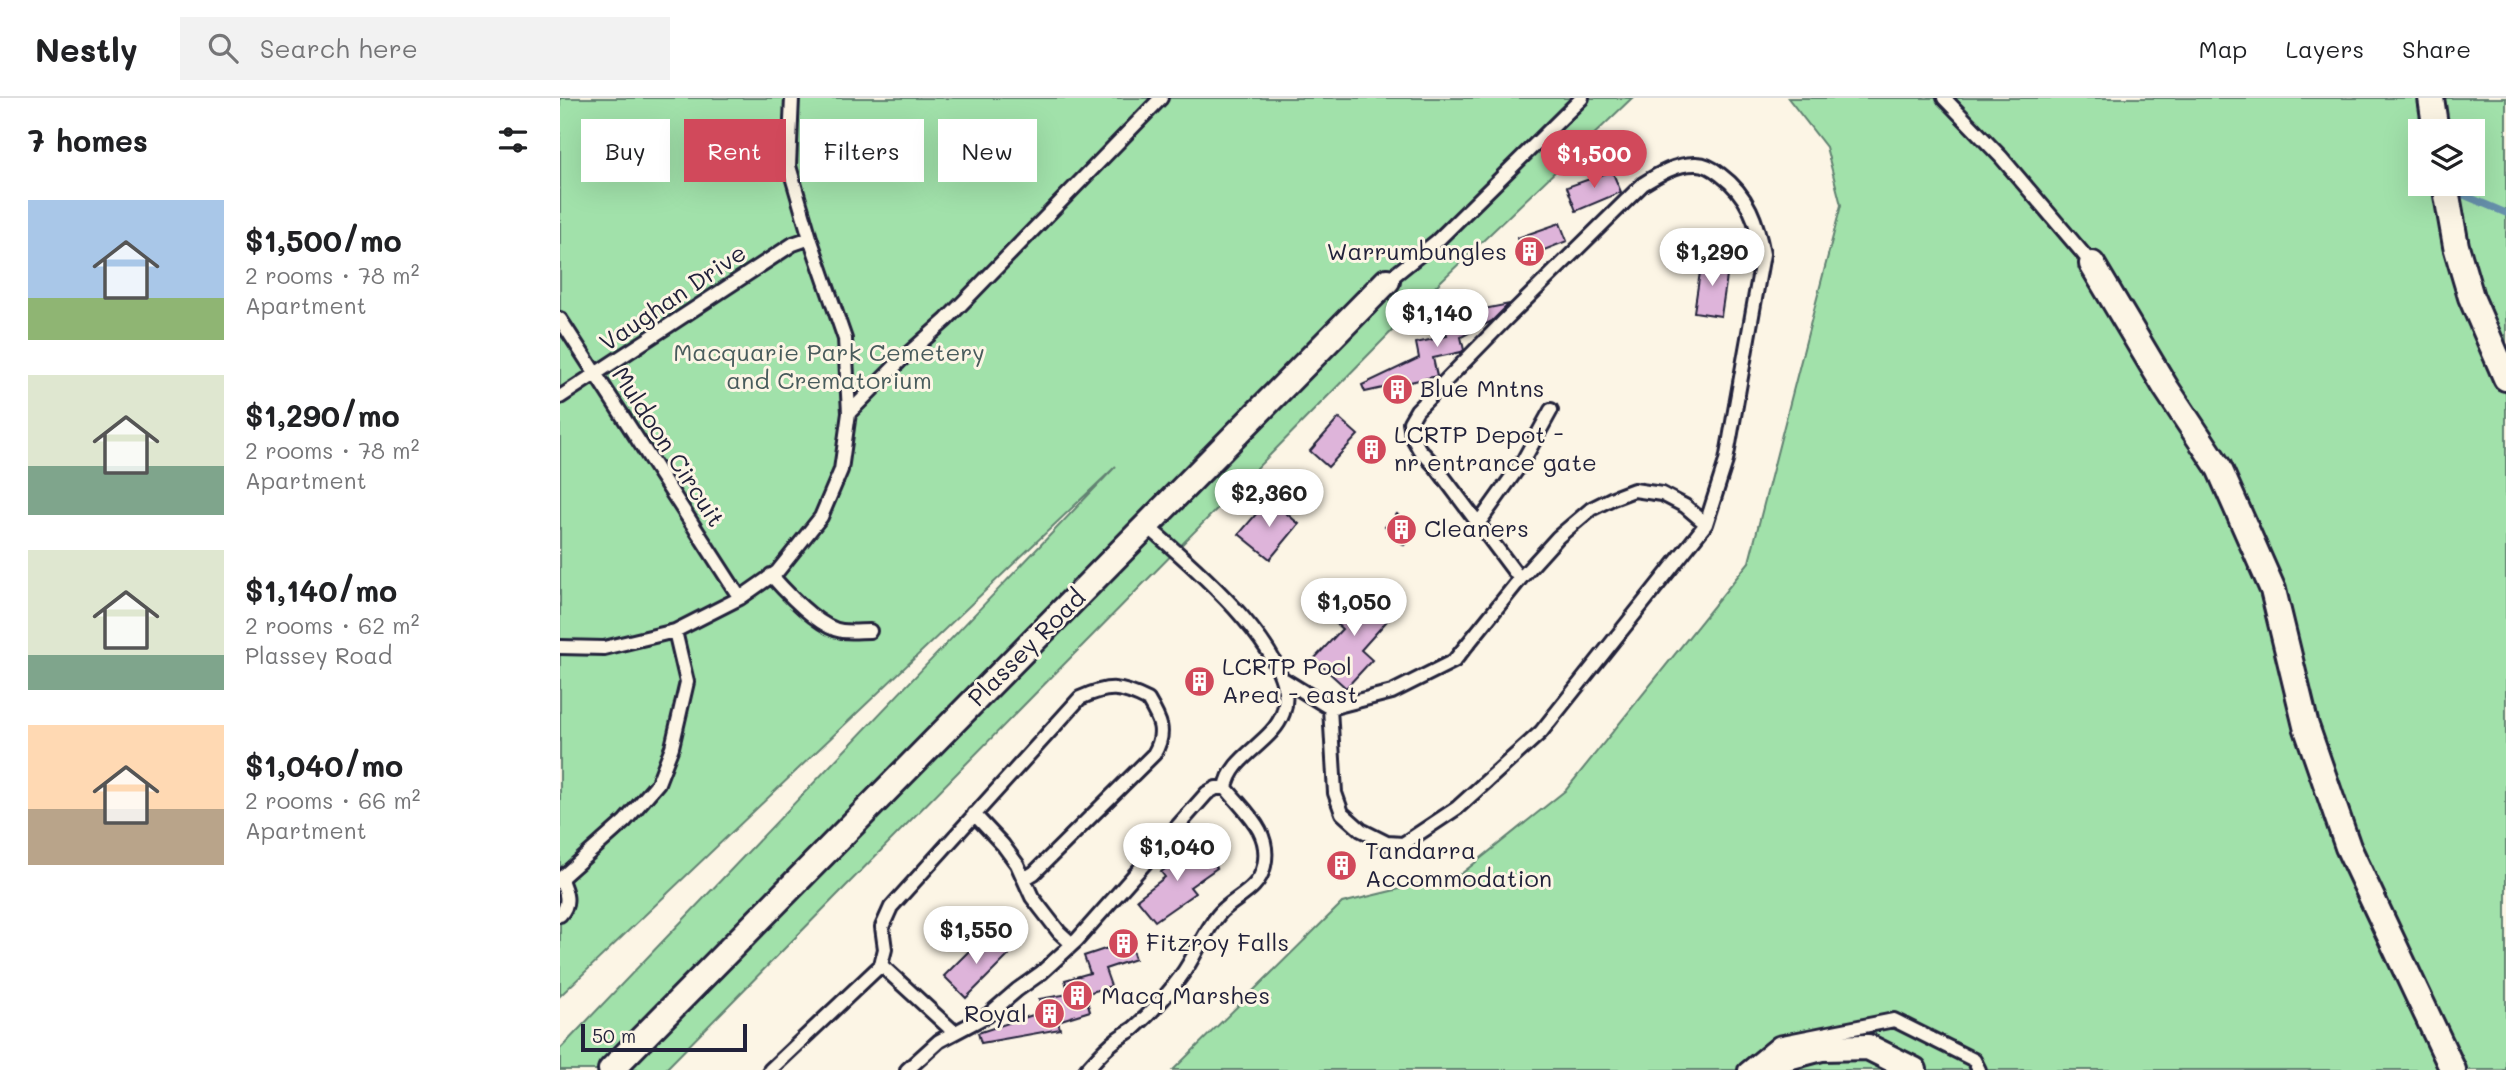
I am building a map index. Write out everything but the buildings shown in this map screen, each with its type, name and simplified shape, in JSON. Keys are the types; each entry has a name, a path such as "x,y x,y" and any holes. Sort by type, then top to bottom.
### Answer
{"street":[{"path":"2431,98 2434,119"},
{"path":"2447,196 2456,246 2471,297 2506,378"},
{"path":"2092,264 2166,388 2218,468 2273,590 2306,726 2348,847 2453,1070"},
{"name":"Plassey Road","path":"611,1070 1387,281"},
{"path":"1760,1070 1777,1060 1822,1048 1868,1047 1913,1070"}],"lane":[{"path":"560,647 604,648 675,631 740,598 777,572 821,517 841,470 849,413 845,339 810,238 789,166 792,98"},
{"path":"849,413 901,359 946,320 1161,98"},
{"name":"Plassey Road","path":"1387,281 1447,232 1582,98"},
{"path":"1944,98 2001,157 2092,264"},
{"path":"1330,708 1335,793 1342,813 1361,830 1387,843 1403,844 1457,808 1541,732 1706,524 1726,461 1763,254 1758,229 1746,201 1736,186 1715,170 1699,163 1670,168 1643,184 1523,301 1417,410 1410,422 1412,436 1419,449 1436,467 1520,579"},
{"name":"Vaughan Drive","path":"560,397 793,244 810,238"},
{"name":"Muldoon Circuit","path":"560,319 740,598"},
{"path":"1478,524 1523,461 1551,410"},
{"path":"1147,526 1242,617 1259,638 1283,679 1330,708 1392,692 1454,661 1520,579 1559,537 1591,509 1634,490 1650,491 1685,506 1706,524"},
{"path":"771,575 786,592 819,619 839,631 870,631"},
{"path":"560,915 565,910 568,895 560,879 625,821 658,783 672,747 687,682 675,631"},
{"path":"1226,788 1228,775 1275,730 1284,711 1283,679"},
{"path":"771,1070 881,965 885,949 882,927 891,907 1080,698 1097,690 1115,687 1148,700 1162,727 1160,745 1154,754 1034,873 1024,879"},
{"path":"907,1070 928,1050 954,1032 988,1015 1041,973 1072,944 1207,793 1216,788 1226,788 1253,818 1262,833 1264,866 1257,883 1222,911 1209,927 1181,976 1158,1003 1133,1028 1105,1049 1086,1070"},
{"path":"974,814 1003,845 1017,864 1032,897 1059,932 1072,944"},
{"path":"881,965 954,1032"},
{"path":"1745,1070 1779,1043 1894,1020 1974,1060 1979,1070"}],"green space":[{"name":"Macquarie Park Cemetery and Crematorium","path":"560,98 1632,98 1440,282 665,1070 560,1070 560,1049 1116,466 560,996"},
{"path":"1788,98 2506,98 2506,1070 1173,1070 1342,903 1461,874 1566,790 1749,562 1841,205 1826,147"}],"waterway":[{"path":"2466,196 2506,213"}],"place":[{"name":"Warrumbungles","path":"1530,252"},
{"name":"Blue Mntns","path":"1397,389"},
{"name":"LCRTP Depot - nr entrance gate","path":"1371,449"},
{"name":"Cleaners","path":"1401,529"},
{"name":"LCRTP Pool Area - east","path":"1199,681"},
{"name":"Tandarra Accommodation","path":"1342,865"},
{"name":"Fitzroy Falls","path":"1123,943"},
{"name":"Macq Marshes","path":"1078,996"},
{"name":"Royal","path":"1050,1014"}]}
